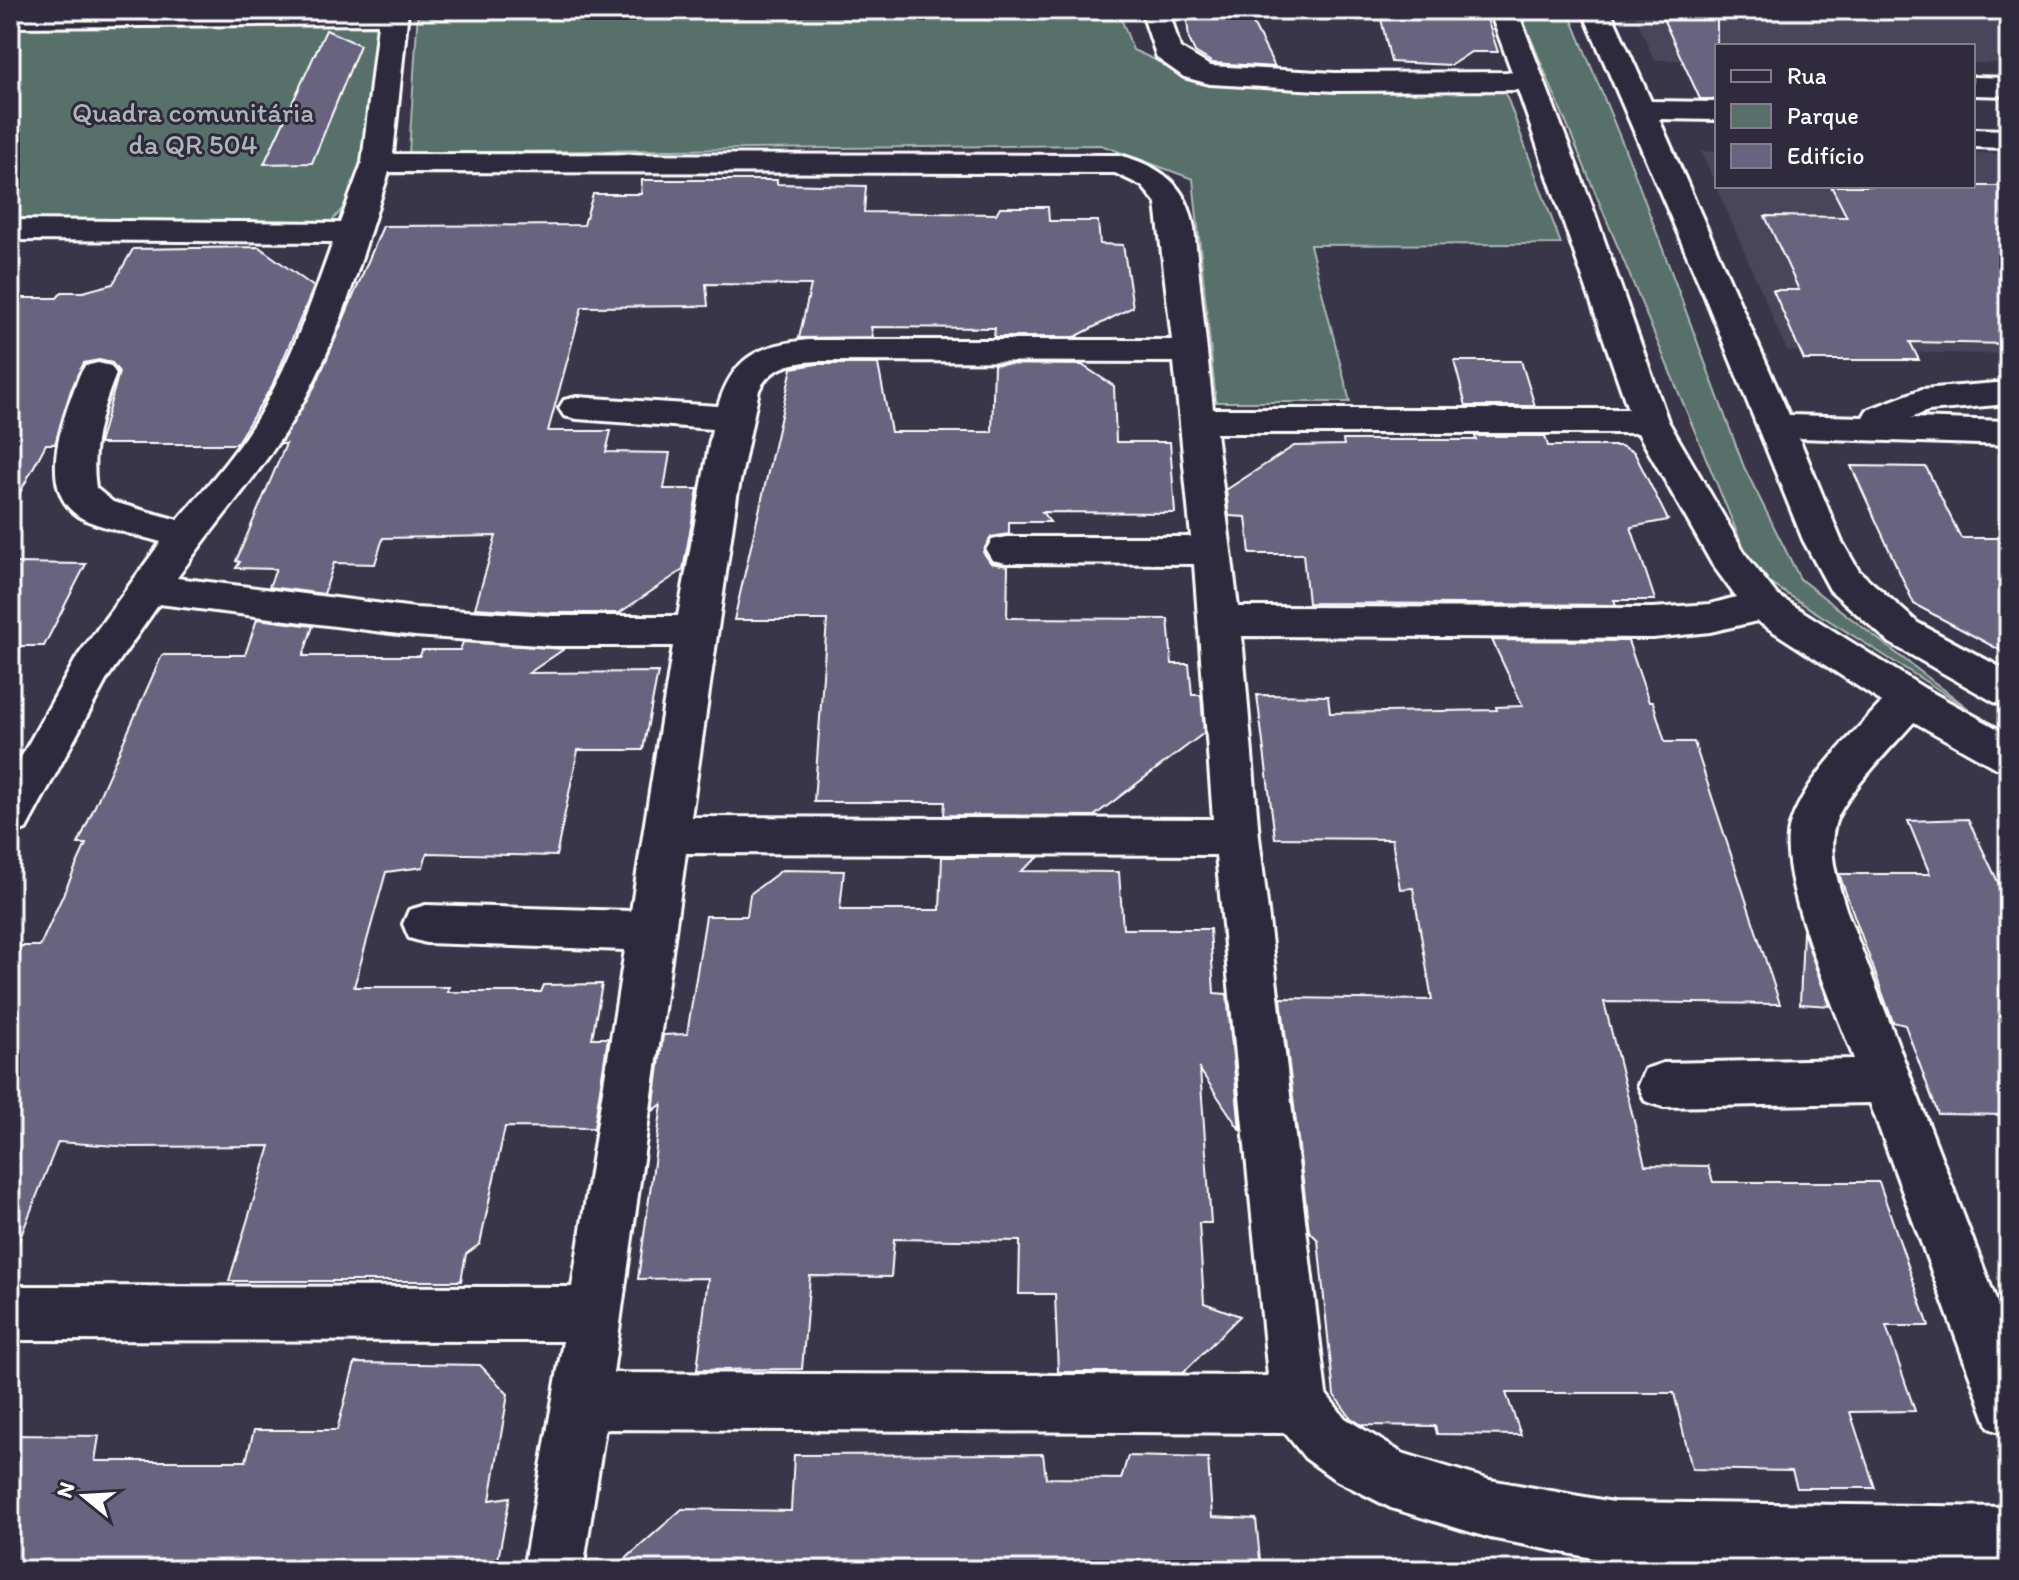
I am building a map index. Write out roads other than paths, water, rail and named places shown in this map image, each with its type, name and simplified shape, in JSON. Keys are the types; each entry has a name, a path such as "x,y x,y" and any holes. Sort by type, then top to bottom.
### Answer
{"street":[{"path":"1155,10 1167,52 1194,71 1210,75 1335,82 1530,81"},
{"path":"1503,10 1578,211 1650,421 1732,564 1763,605 1909,699 2009,755"},
{"path":"1596,10 1777,426 1822,540 1844,580 1904,633 2009,691"},
{"path":"10,19 393,13 377,163 325,312 281,409 238,474 186,536 25,756 10,817"},
{"path":"1975,86 2009,87"},
{"path":"1639,110 1715,111"},
{"path":"1975,114 2009,114"},
{"path":"1975,138 2009,139"},
{"path":"377,163 1118,164 1139,171 1158,184 1169,197 1176,225 1191,351 1196,421 1220,621 1237,837 1299,1405 1325,1438 1391,1479 1490,1509 1613,1532 2009,1537"},
{"path":"10,230 178,229 354,233"},
{"path":"553,1570 668,835 696,631 733,419 750,374 774,357 790,352 1191,351"},
{"path":"98,374 86,402 72,457 78,493 99,511 186,536"},
{"path":"1866,427 1891,411 1922,400 2009,393"},
{"path":"577,408 733,419"},
{"path":"1196,421 1650,421"},
{"path":"1777,426 2009,433"},
{"path":"1006,550 1212,551"},
{"path":"149,589 415,622 552,631 696,631"},
{"path":"1220,621 1653,623 1710,618 1763,605"},
{"path":"1909,699 1827,797 1813,822 1810,845 1812,868 1823,909 2009,1408"},
{"path":"668,835 1237,837"},
{"path":"426,924 651,931"},
{"path":"1663,1085 1889,1081"},
{"path":"10,1313 595,1314"},
{"path":"580,1401 1299,1405"}],"park label":[{"name":"Quadra comunitária da QR 504","path":"193,128"}]}
